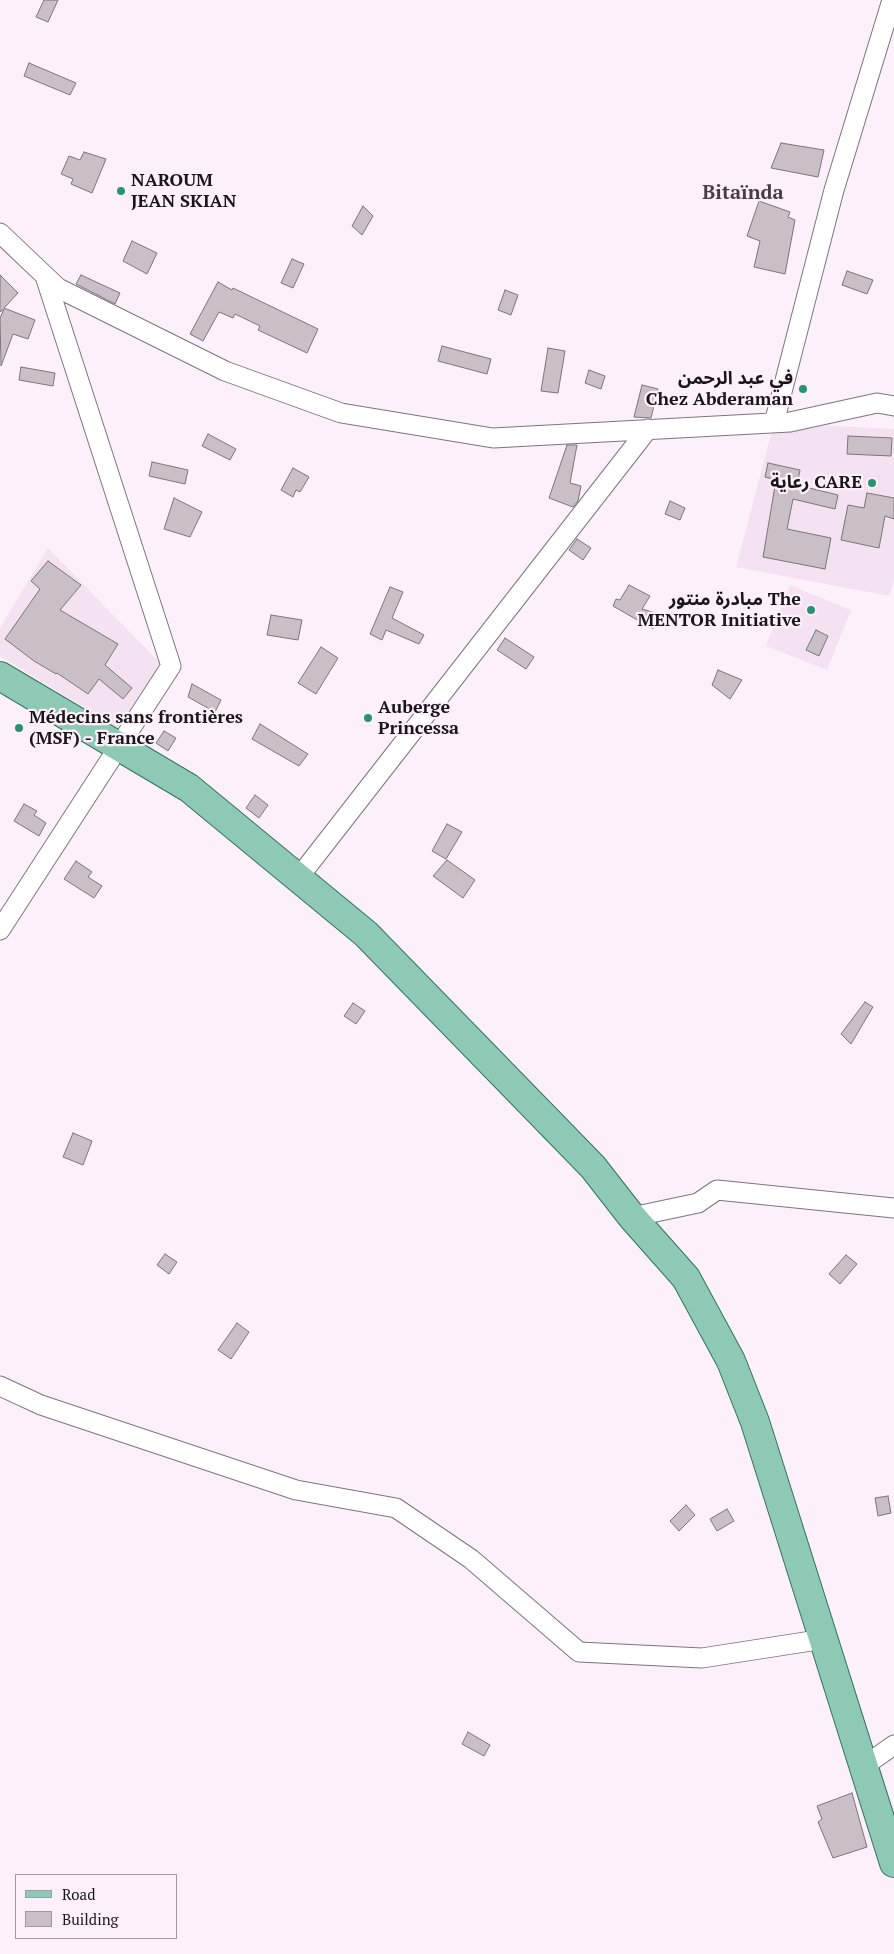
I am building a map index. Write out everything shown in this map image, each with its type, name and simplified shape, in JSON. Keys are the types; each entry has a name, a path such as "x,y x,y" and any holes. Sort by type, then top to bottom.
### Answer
{"main road":[{"path":"0,676 189,788 299,877 380,948 593,1167 632,1217 686,1278 731,1361 755,1422 894,1863"}],"street":[{"path":"774,423 834,190 892,0"},
{"path":"0,233 58,288 225,371 341,413 493,438 790,422 877,403 894,406"},
{"path":"0,930 171,666 44,275"},
{"path":"299,877 648,429"},
{"path":"632,1217 698,1202 717,1190 894,1208"},
{"path":"0,1386 40,1405 296,1490 396,1508 470,1559 579,1652 702,1658 824,1639"},
{"path":"864,1766 894,1745"}],"shaded area":[{"path":"774,423 894,429 894,581 889,596 736,567"},
{"path":"48,548 160,663 118,728 0,656 0,628"},
{"path":"790,585 851,610 827,670 766,646"}],"building":[{"path":"44,0 58,0 48,22 36,17"},
{"path":"29,63 76,83 70,95 24,76"},
{"path":"781,143 824,150 818,177 771,168"},
{"path":"84,152 106,159 92,193 71,184 73,179 61,174 69,156 80,160"},
{"path":"759,201 790,212 788,217 795,220 785,274 754,267 760,241 747,236"},
{"path":"363,206 373,216 362,235 352,226"},
{"path":"132,241 157,253 147,274 123,261"},
{"path":"292,259 304,264 293,288 281,283"},
{"path":"847,271 873,280 867,294 842,285"},
{"path":"0,275 18,293 4,308 35,320 28,339 13,334 1,366 0,318 4,309 0,312"},
{"path":"81,275 120,293 115,304 76,284"},
{"path":"218,282 318,329 307,353 258,330 260,326 235,314 233,318 219,312 203,341 190,334"},
{"path":"505,290 518,295 511,315 498,310"},
{"path":"442,346 491,359 487,374 438,361"},
{"path":"548,348 565,351 558,393 541,391"},
{"path":"21,367 55,373 53,386 19,380"},
{"path":"589,370 605,376 601,389 585,383"},
{"path":"642,385 658,389 651,418 634,417"},
{"path":"208,434 236,449 230,460 202,446"},
{"path":"848,436 892,438 891,456 847,454"},
{"path":"567,445 577,445 570,483 581,486 578,501 573,507 549,498"},
{"path":"152,462 188,470 185,484 149,476"},
{"path":"768,463 800,470 797,485 838,495 835,509 793,499 787,529 831,538 825,569 763,557 776,480 765,477"},
{"path":"293,468 309,477 300,492 296,490 293,497 281,490"},
{"path":"867,493 894,498 894,519 885,516 879,548 841,540 848,505 864,508"},
{"path":"174,498 202,512 190,537 164,529"},
{"path":"670,501 685,508 680,520 665,514"},
{"path":"577,539 591,548 583,560 569,550"},
{"path":"48,561 81,585 60,610 118,644 105,665 132,688 123,699 99,679 88,694 57,673 34,661 5,639 40,589 31,581"},
{"path":"629,585 650,596 642,609 659,614 653,629 613,606 616,599 620,600"},
{"path":"390,587 403,592 392,618 424,635 419,644 386,630 382,640 370,634"},
{"path":"271,615 302,620 298,640 267,635"},
{"path":"816,630 828,636 819,656 806,650"},
{"path":"505,638 534,657 526,669 497,650"},
{"path":"321,647 338,658 316,694 298,683"},
{"path":"718,670 742,680 730,699 712,685"},
{"path":"192,684 221,700 215,712 188,697"},
{"path":"260,724 308,754 299,766 252,739"},
{"path":"164,731 176,738 168,751 156,743"},
{"path":"255,795 268,805 259,818 246,808"},
{"path":"24,804 37,811 34,815 46,823 39,836 14,821"},
{"path":"447,824 462,832 446,859 432,851"},
{"path":"447,860 475,880 463,898 433,876"},
{"path":"76,861 92,872 88,877 102,886 94,898 64,879"},
{"path":"865,1002 873,1007 851,1044 841,1034"},
{"path":"353,1003 365,1011 356,1024 344,1016"},
{"path":"73,1133 92,1141 83,1165 63,1157"},
{"path":"165,1254 177,1262 169,1274 157,1265"},
{"path":"846,1255 857,1264 840,1284 829,1274"},
{"path":"237,1323 249,1332 231,1359 218,1350"},
{"path":"888,1496 891,1513 878,1516 875,1498"},
{"path":"686,1505 695,1515 679,1531 670,1521"},
{"path":"727,1509 734,1521 717,1531 710,1519"},
{"path":"468,1732 490,1745 484,1756 462,1744"},
{"path":"852,1793 867,1847 833,1858 818,1822 822,1819 817,1806"}],"place":[{"name":"NAROUM JEAN SKIAN","path":"121,191"},
{"name":"في عبد الرحمن Chez Abderaman","path":"803,389"},
{"name":"رعاية CARE","path":"872,483"},
{"name":"مبادرة منتور The MENTOR Initiative","path":"811,610"},
{"name":"Auberge Princessa","path":"368,718"},
{"name":"Médecins sans frontières (MSF) - France","path":"19,728"}],"district":[{"name":"Bitaïnda","path":"743,193"}]}
